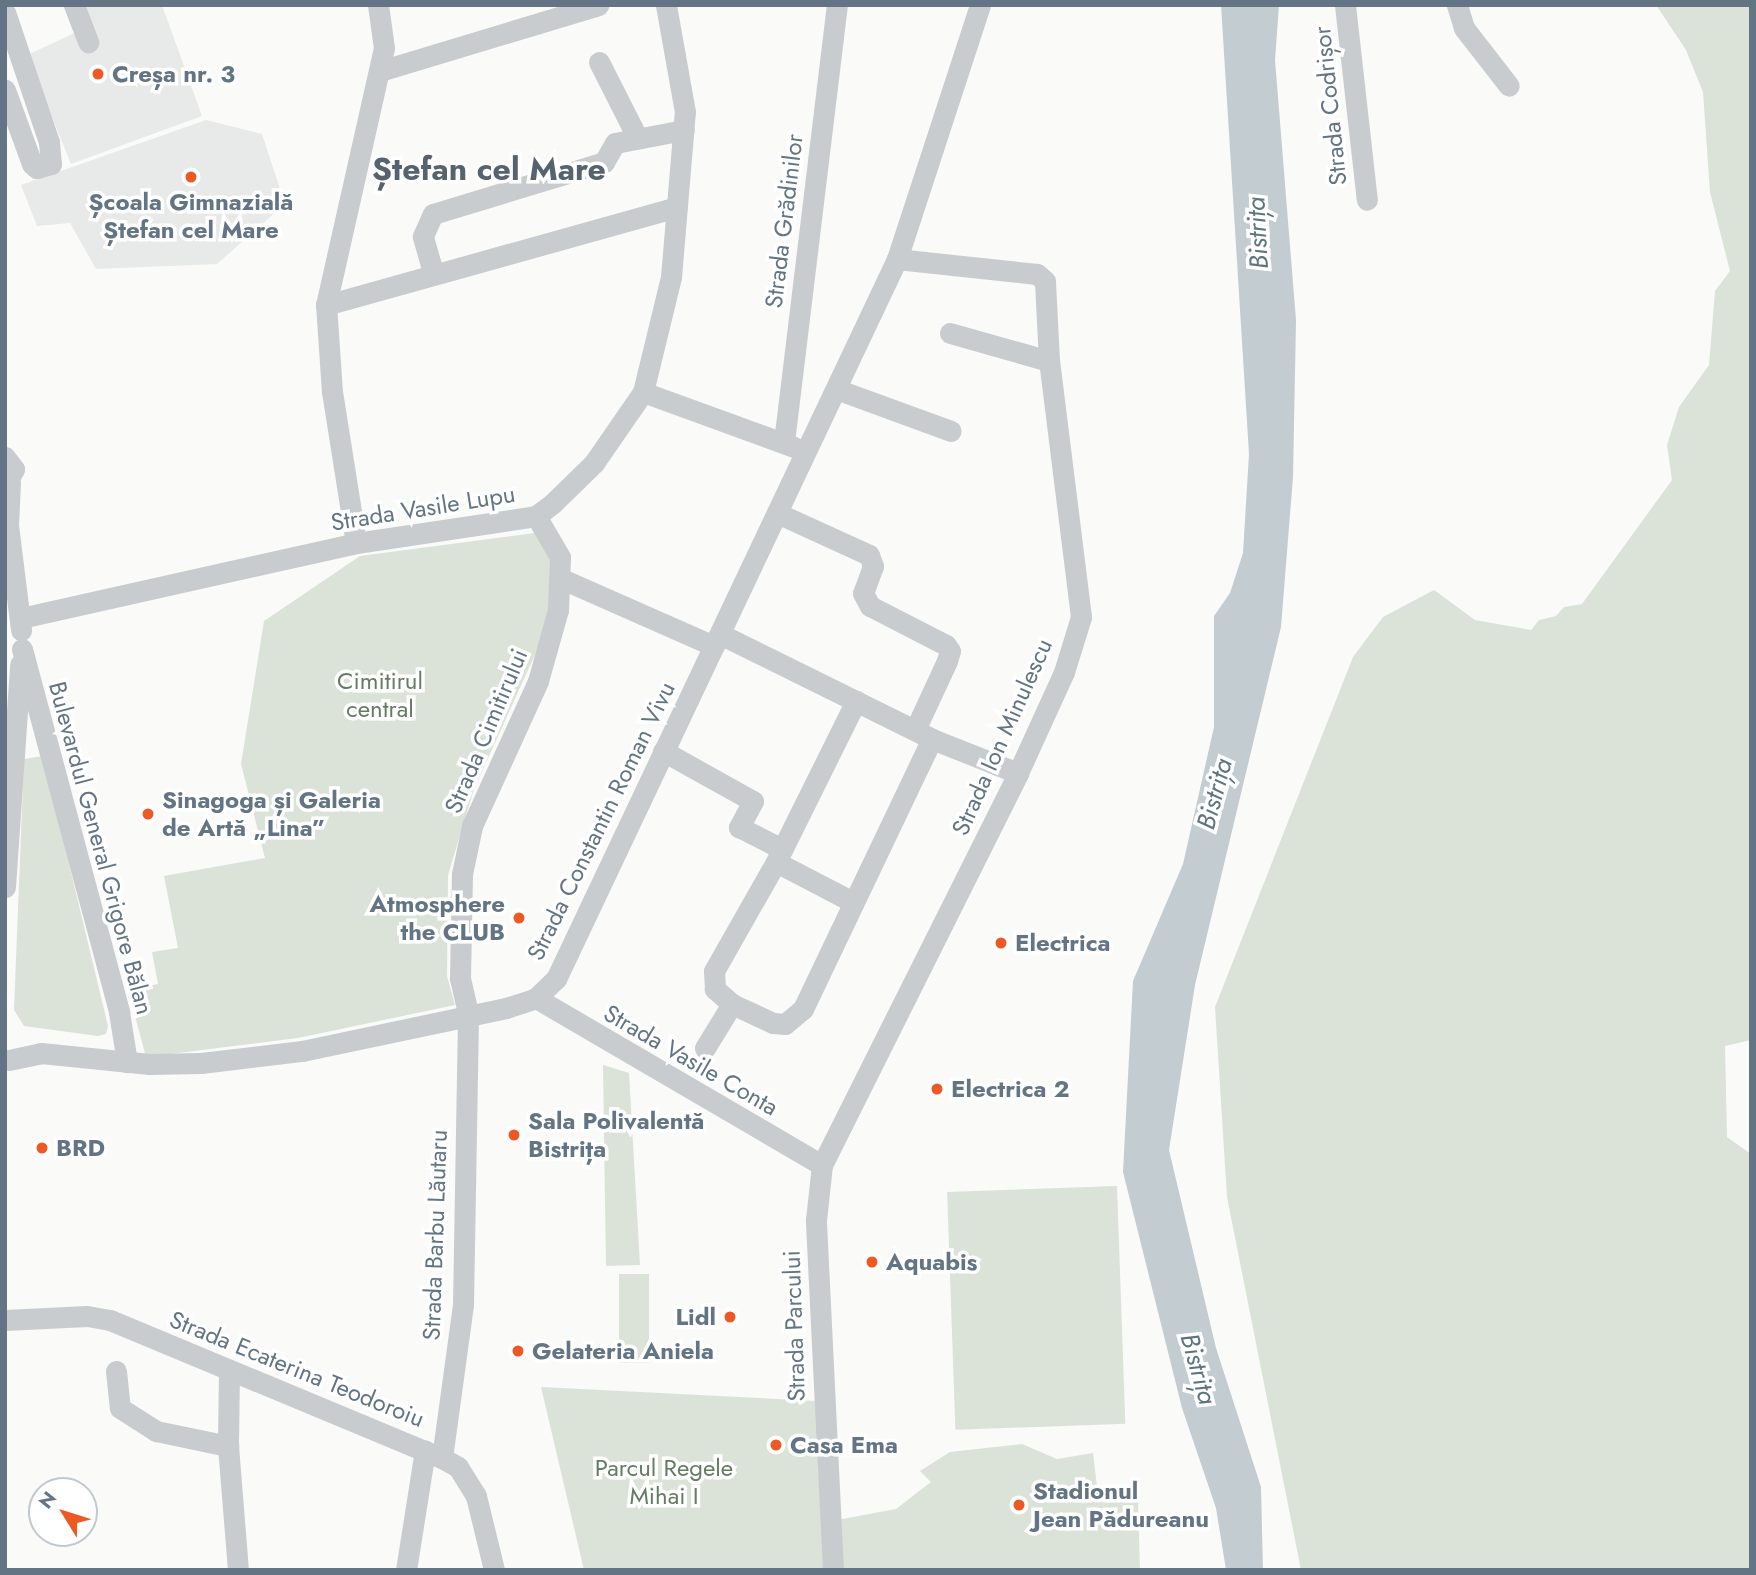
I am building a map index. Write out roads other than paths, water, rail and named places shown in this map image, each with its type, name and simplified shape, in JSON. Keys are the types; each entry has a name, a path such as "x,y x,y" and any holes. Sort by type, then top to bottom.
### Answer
{"street":[{"path":"74,5 88,42"},
{"path":"356,543 330,370 326,305 384,48 378,5"},
{"path":"380,71 559,11 598,5"},
{"name":"Strada Vasile Lupu","path":"21,618 356,543 536,516 593,463 643,391 671,277 684,130 666,5"},
{"name":"Strada Grădinilor","path":"784,442 837,5"},
{"name":"Strada Constantin Roman Vivu","path":"7,1060 41,1053 127,1062 201,1063 302,1051 536,998 556,979 897,259 980,5"},
{"name":"Strada Codrișor","path":"1345,5 1367,200"},
{"path":"1457,5 1464,27 1509,86"},
{"path":"5,12 49,142 51,164 37,168 32,164 5,90"},
{"path":"599,62 637,137"},
{"path":"433,272 423,236 433,214 604,162 613,144 637,137 684,130"},
{"path":"326,305 433,272 677,207"},
{"name":"Strada Ion Minulescu","path":"822,1165 1018,773 1064,672 1081,617 1049,360 1046,286 1042,277 897,259"},
{"path":"950,333 1049,360"},
{"path":"836,389 951,431"},
{"path":"643,391 806,452"},
{"name":"Bulevardul General Grigore Bălan","path":"5,887 22,649 21,618 7,522 8,484 14,469 6,457"},
{"path":"777,513 869,555 873,566 863,593 870,606 946,645 947,661 923,734 853,902 803,1009 793,1020 773,1023 732,1004 715,989 714,971 779,856 856,701"},
{"name":"Strada Cimitirului","path":"468,1013 460,978 458,917 470,838 538,681 550,645 562,579 560,557 536,516"},
{"path":"562,579 717,640 856,701 923,734 1018,773"},
{"name":"Bulevardul General Grigore Bălan","path":"22,649 117,1002 127,1062"},
{"path":"663,751 753,801 739,827 779,856 853,902"},
{"name":"Strada Vasile Conta","path":"536,998 822,1165"},
{"path":"705,1048 732,1004"},
{"name":"Strada Barbu Lăutaru","path":"405,1570 433,1454 463,1304 468,1013"},
{"name":"Strada Parcului","path":"822,1165 816,1220 832,1570"},
{"name":"Strada Ecaterina Teodoroiu","path":"5,1320 87,1315 110,1320 433,1454 466,1476 476,1496 494,1570"},
{"path":"229,1370 229,1446 238,1570"},
{"path":"116,1371 120,1408 156,1431 229,1446"}],"water":[{"name":"Bistrița","path":"1221,5 1279,5 1275,60 1296,320 1293,477 1281,627 1195,985 1169,1150 1216,1348 1261,1487 1263,1570 1226,1570 1216,1508 1182,1408 1123,1172 1133,981 1183,864 1214,727 1214,616 1230,593 1243,553 1249,454"}],"place":[{"name":"Creșa nr. 3","path":"98,74"},
{"name":"Școala Gimnazială Ștefan cel Mare","path":"191,177"},
{"name":"Sinagoga și Galeria de Artă „Lina”","path":"148,814"},
{"name":"Atmosphere the CLUB","path":"519,918"},
{"name":"Electrica","path":"1001,943"},
{"name":"Electrica 2","path":"937,1089"},
{"name":"Sala Polivalentă Bistrița","path":"514,1135"},
{"name":"BRD","path":"42,1148"},
{"name":"Aquabis","path":"872,1262"},
{"name":"Lidl","path":"730,1317"},
{"name":"Gelateria Aniela","path":"518,1351"},
{"name":"Casa Ema","path":"776,1445"},
{"name":"Stadionul Jean Pădureanu","path":"1019,1505"}],"district":[{"name":"Ștefan cel Mare","path":"489,169"}],"park label":[{"name":"Cimitirul central","path":"380,695"},
{"name":"Parcul Regele Mihai I","path":"664,1482"}]}
